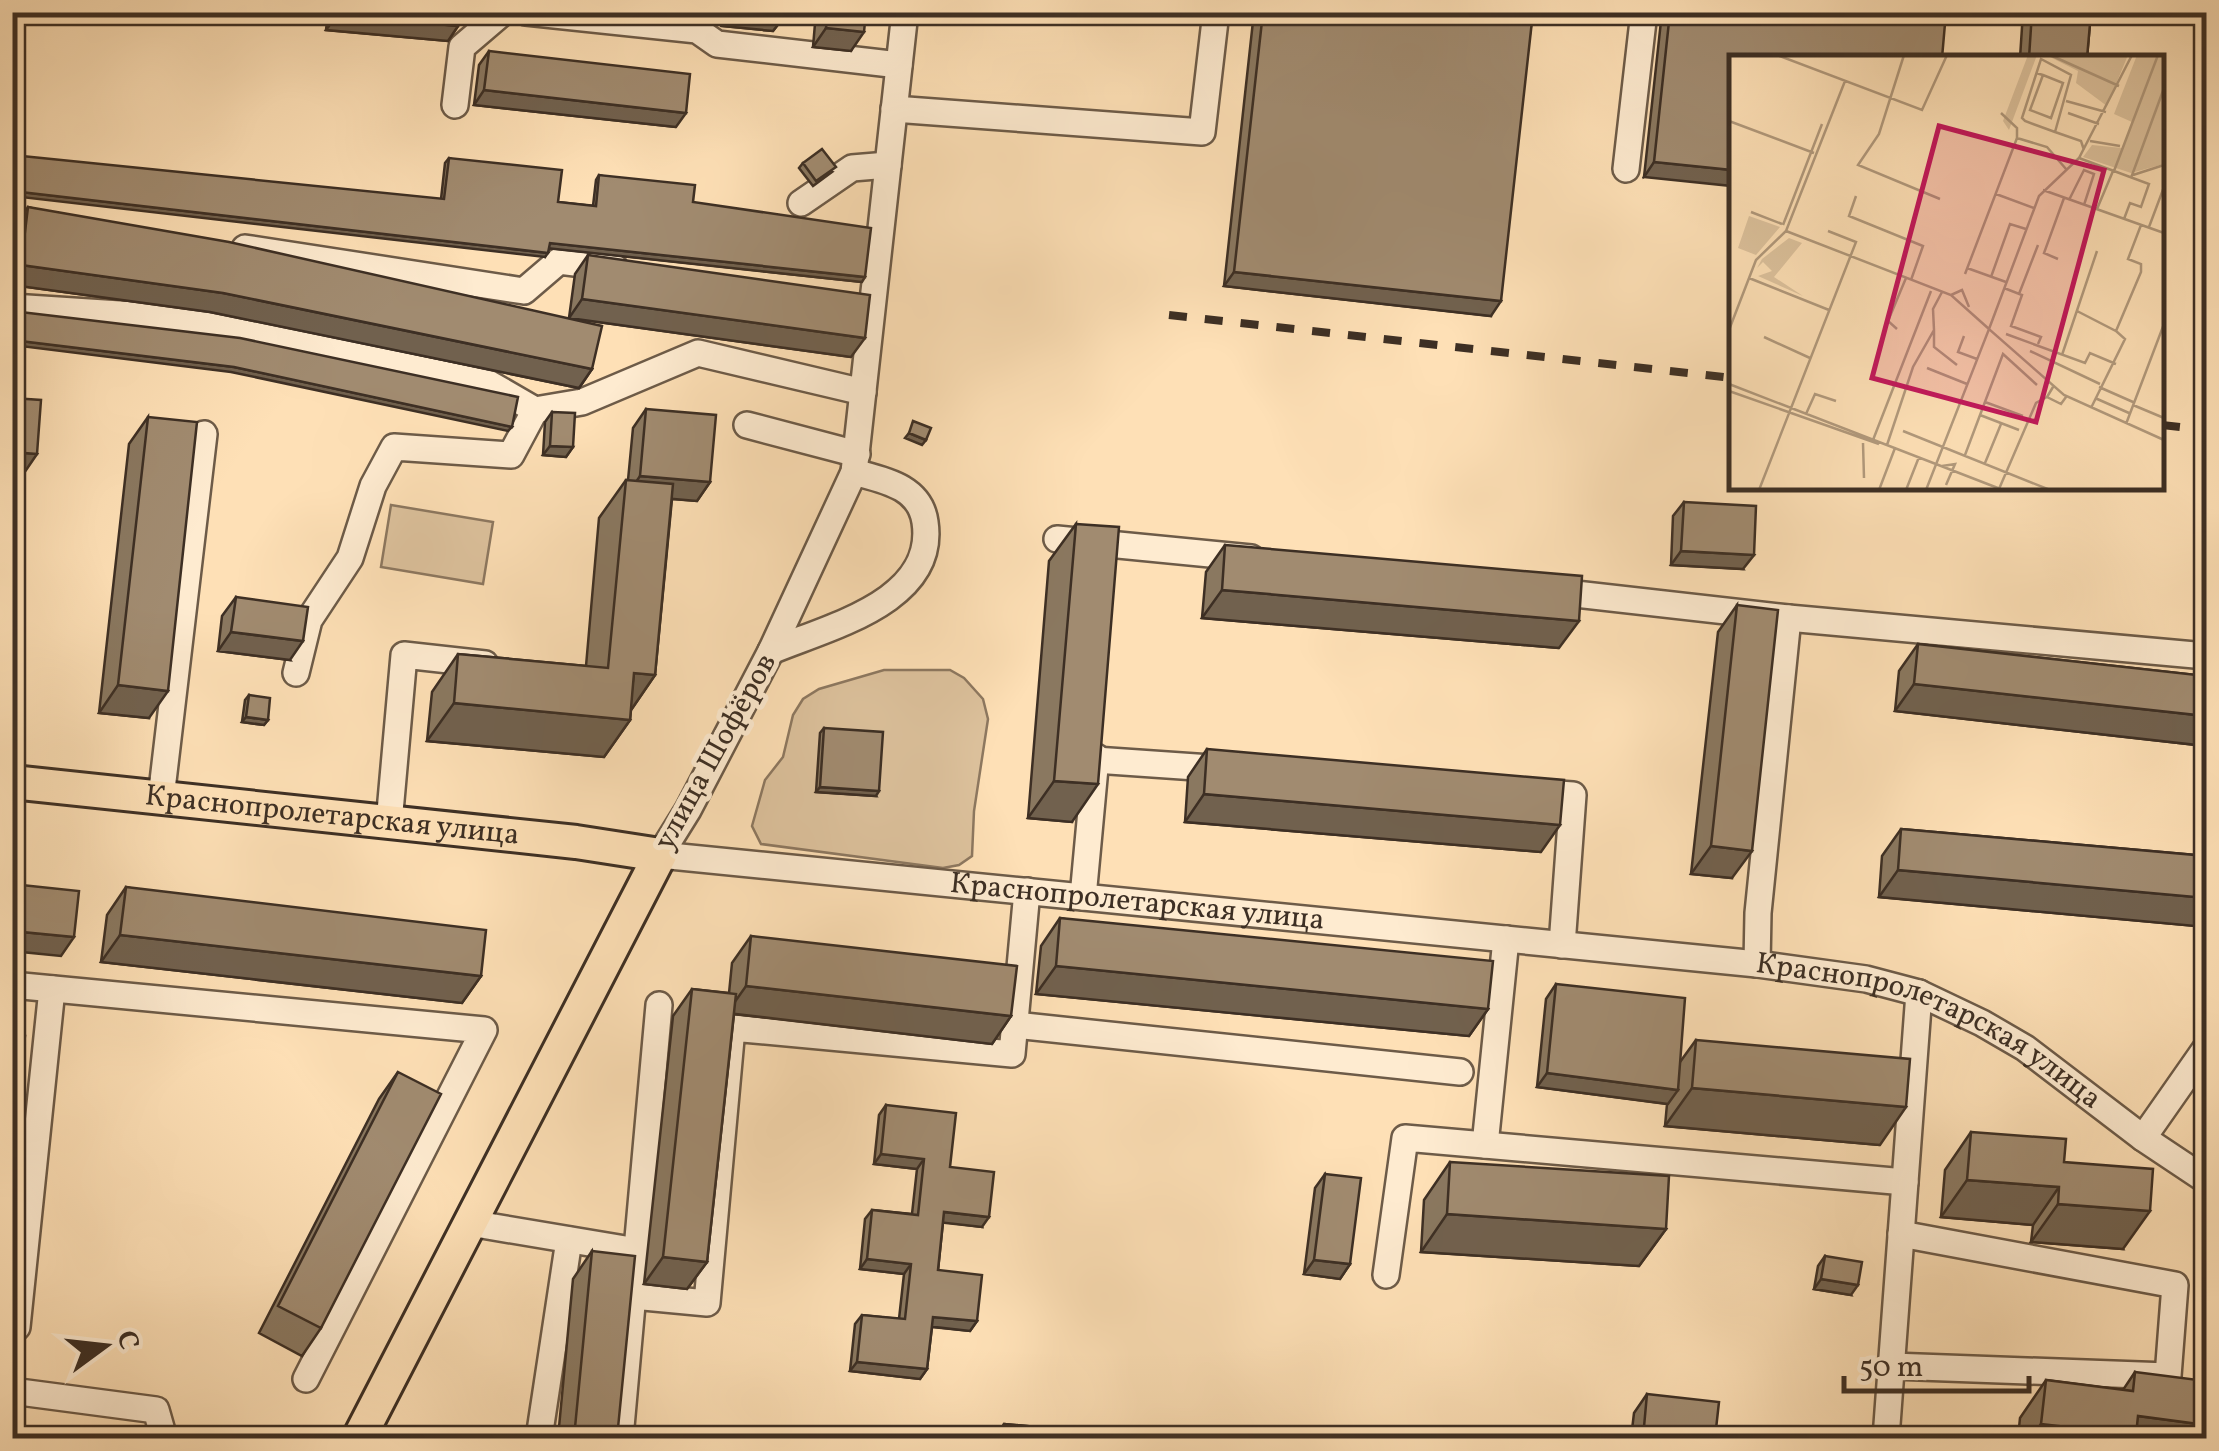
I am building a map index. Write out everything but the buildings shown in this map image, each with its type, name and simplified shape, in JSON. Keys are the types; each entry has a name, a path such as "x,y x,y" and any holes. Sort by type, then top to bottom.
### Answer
{"main road":[{"name":"Краснопролетарская улица","path":"12,782 660,854"},
{"name":"улица Шофёров","path":"362,1438 660,854"}],"street":[{"path":"456,105 462,48 503,12"},
{"path":"526,12 697,30 716,44 899,65"},
{"name":"улица Шофёров","path":"660,854 688,810 772,651 855,463 905,12"},
{"path":"894,108 1202,132 1216,12"},
{"path":"1626,169 1644,12"},
{"path":"801,203 852,168 888,164"},
{"path":"218,244 524,291 559,261 636,270"},
{"path":"12,307 181,318 490,384 534,410 582,402 698,352 863,392"},
{"path":"296,673 309,620 350,558 373,486 394,447 511,456 534,410"},
{"path":"747,425 855,463 907,490 918,501 926,531 924,552 916,572 884,602 772,651"},
{"path":"160,798 204,434"},
{"path":"1057,539 1112,552 1272,560"},
{"path":"1530,589 1788,618 2206,656"},
{"path":"1757,964 1758,913 1788,618"},
{"path":"389,823 404,655 514,667"},
{"path":"1083,897 1096,750 1255,772"},
{"path":"1513,790 1573,795 1562,945"},
{"name":"Краснопролетарская улица","path":"660,854 1757,964 1866,979 1919,993 2025,1048 2143,1138 2206,1179"},
{"path":"632,1296 706,1303 732,1028 1012,1054 1027,891"},
{"path":"1485,1145 1506,939"},
{"path":"12,985 484,1030 306,1379"},
{"path":"18,1326 52,989"},
{"path":"1886,1438 1919,993"},
{"path":"620,1438 659,1006"},
{"path":"1015,1025 1460,1072"},
{"path":"2143,1138 2206,1048"},
{"path":"1386,1276 1405,1138 1905,1182"},
{"path":"470,1223 637,1251"},
{"path":"1892,1366 2168,1376 2174,1303 2175,1285 1901,1234"},
{"path":"539,1438 569,1240"},
{"path":"12,1391 156,1410 164,1438"}],"shaded area":[{"path":"391,505 493,522 483,584 381,567"},
{"path":"884,670 950,670 964,678 983,699 988,719 974,811 972,856 959,865 943,868 761,844 752,826 765,780 783,757 793,715 803,699 819,689"}],"railway":[{"path":"1169,315 1729,378"},
{"path":"2164,425 2206,430"}]}
